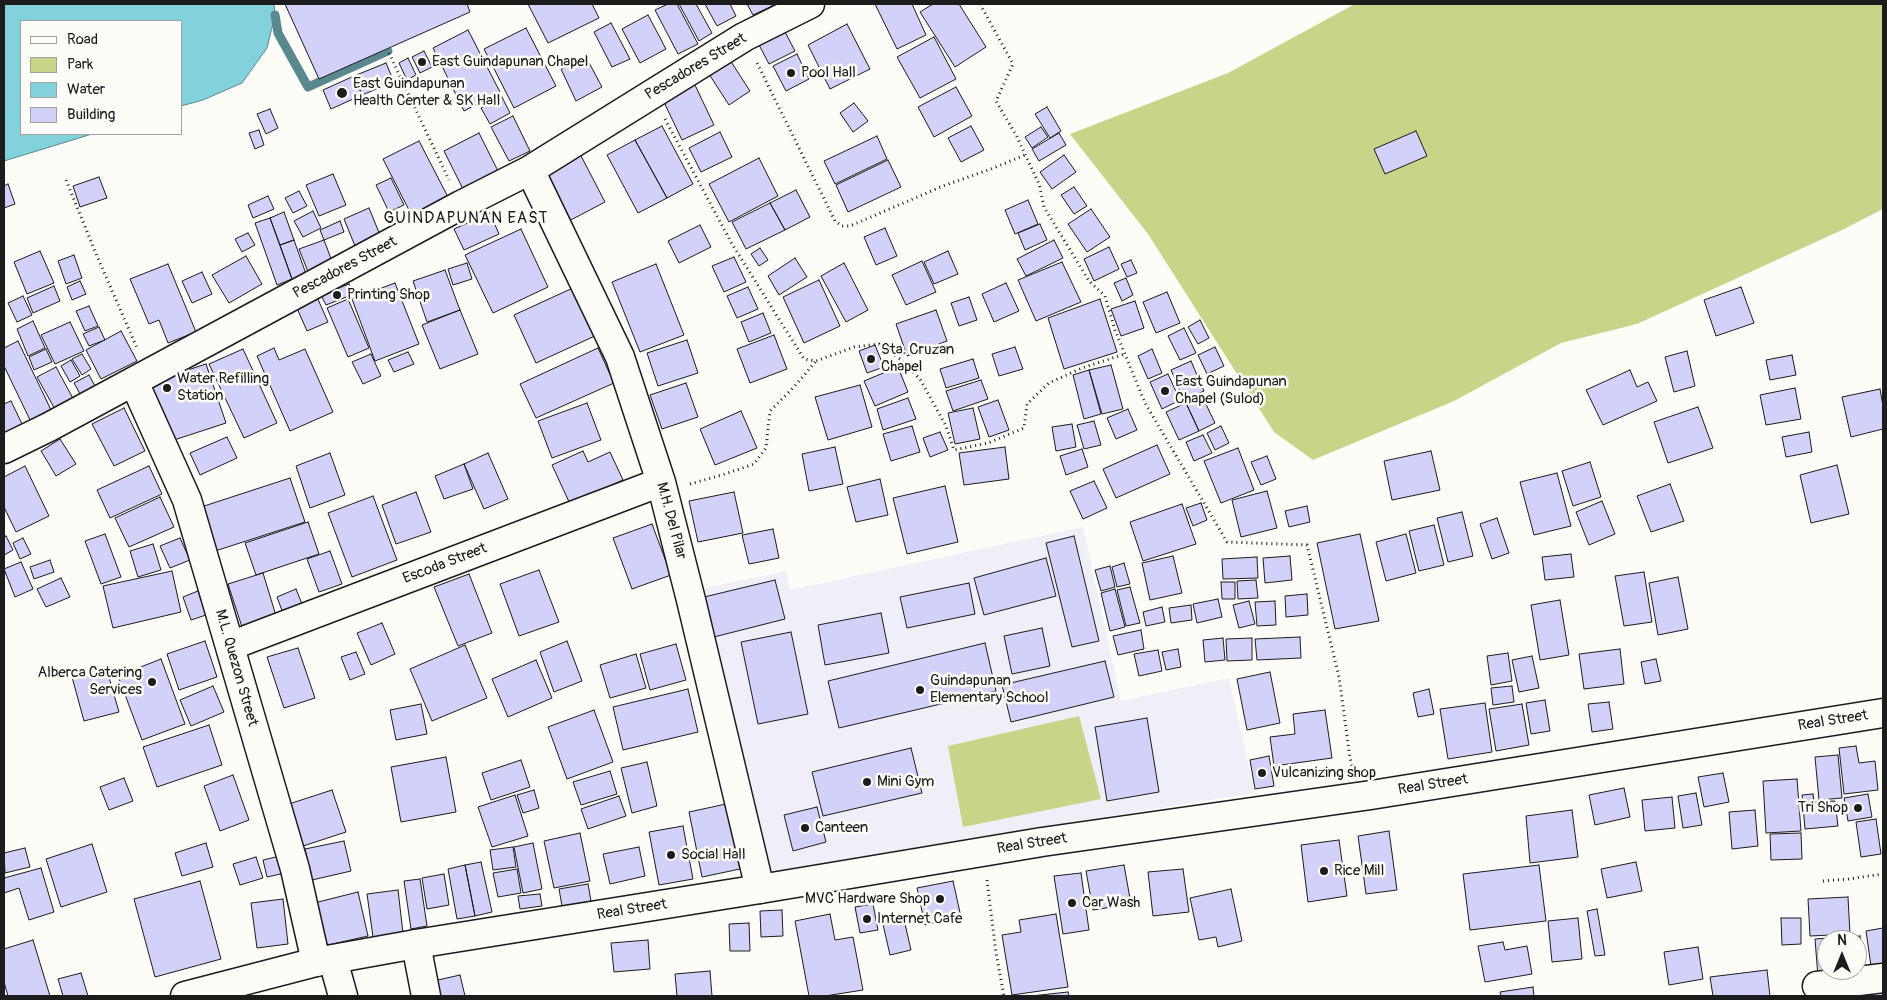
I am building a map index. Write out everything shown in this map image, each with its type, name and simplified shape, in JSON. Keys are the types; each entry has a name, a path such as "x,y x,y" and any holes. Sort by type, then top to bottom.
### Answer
{"street":[{"name":"Pescadores Street","path":"4,449 49,427 461,205 530,170 744,37 810,4"},
{"name":"M.H. Del Pilar","path":"530,170 620,357 662,487 694,610 760,889"},
{"name":"M.L. Quezon Street","path":"141,378 187,500 295,870 325,961 343,996"},
{"name":"Escoda Street","path":"230,646 662,487"},
{"name":"Real Street","path":"185,996 325,961 416,944 1042,842 1361,796 1883,713"},
{"path":"416,944 426,996"},
{"path":"1817,986 1883,978"}],"path":[{"path":"980,4 1013,64 996,102 1017,137 1039,184 1044,207 1089,281 1105,296 1125,354 1145,403 1227,542 1307,546 1339,677 1350,758 1361,796"},
{"path":"744,37 835,220 842,226 850,226 943,186 991,170 1024,154"},
{"path":"389,53 461,205"},
{"path":"652,94 742,261 804,359 816,361"},
{"path":"66,180 118,307 141,378"},
{"path":"662,487 725,474 754,464 766,448 770,411 816,361 854,347 879,344 900,359 920,379 946,426 954,450 988,443 1024,428 1027,404 1049,382 1082,368 1125,354"},
{"path":"984,852 996,953 1004,996"},
{"path":"1823,880 1883,874"}],"shaded area":[{"name":"Guindapunan Elementary School","path":"1083,527 1121,701 1229,678 1255,793 958,840 762,875 700,589 786,571 790,590"}],"green space":[{"path":"1355,4 1883,4 1883,209 1842,230 1637,324 1561,343 1454,401 1313,460 1274,432 1148,234 1070,134 1228,73"},
{"path":"1079,716 1101,799 963,827 948,746"}],"water":[{"path":"4,4 274,4 275,15 267,48 242,83 203,100 182,106 182,20 20,20 20,135 89,135 4,161"}],"building":[{"path":"285,4 467,4 470,12 319,79"},
{"path":"528,4 592,4 599,18 548,43"},
{"path":"668,4 677,4 698,44 678,54 655,10"},
{"path":"679,4 696,4 712,33 699,41"},
{"path":"705,4 730,4 736,16 717,26"},
{"path":"747,4 771,4 772,6 753,15"},
{"path":"875,4 912,4 926,35 897,49"},
{"path":"933,4 959,4 986,47 955,67 920,12"},
{"path":"648,15 666,49 640,63 622,29"},
{"path":"611,23 630,59 612,67 594,32"},
{"path":"847,24 870,69 830,89 808,45"},
{"path":"526,28 556,86 514,108 484,49"},
{"path":"468,30 500,92 464,111 433,48"},
{"path":"784,30 795,51 769,64 758,43"},
{"path":"934,37 956,79 920,98 897,57"},
{"name":"East Guindapunan Chapel","path":"424,51 432,67 420,73 412,57"},
{"name":"Pool Hall","path":"797,54 809,79 786,91 773,66"},
{"path":"586,57 602,87 576,101 561,69"},
{"path":"728,57 750,91 729,105 707,71"},
{"path":"408,58 416,75 407,80 399,63"},
{"path":"386,63 394,82 362,95 354,76"},
{"name":"East Guindapunan Health Center & SK Hall","path":"354,76 362,95 331,109 323,90"},
{"path":"694,83 714,125 682,140 662,98"},
{"path":"956,87 972,116 934,137 918,107"},
{"path":"502,97 510,113 490,124 481,108"},
{"path":"854,103 868,121 853,132 840,113"},
{"path":"1047,107 1061,131 1050,138 1035,114"},
{"path":"270,109 278,128 266,134 257,114"},
{"path":"513,116 530,151 509,161 491,127"},
{"path":"662,126 693,184 667,198 635,140"},
{"path":"971,126 984,150 961,162 948,138"},
{"path":"1041,127 1048,137 1032,148 1025,137"},
{"path":"259,130 264,145 255,149 249,133"},
{"path":"1416,131 1427,156 1385,174 1374,149"},
{"path":"720,132 732,157 701,172 689,148"},
{"path":"479,133 498,171 463,189 444,151"},
{"path":"1059,133 1066,145 1039,161 1032,149"},
{"path":"877,136 887,159 835,184 824,161"},
{"path":"635,140 667,198 638,213 607,155"},
{"path":"419,141 448,197 412,216 383,159"},
{"path":"579,152 605,202 567,222 540,172"},
{"path":"1064,155 1076,172 1052,189 1040,172"},
{"path":"759,158 778,196 729,222 709,184"},
{"path":"888,160 901,187 848,212 836,185"},
{"path":"333,174 346,205 319,216 306,185"},
{"path":"99,177 107,198 80,207 73,186"},
{"path":"391,178 404,205 389,212 376,185"},
{"path":"8,184 15,204 4,208 4,186"},
{"path":"1074,187 1087,206 1074,214 1061,195"},
{"path":"796,190 810,217 785,230 770,203"},
{"path":"299,191 307,206 293,213 285,198"},
{"path":"268,196 274,209 253,218 248,205"},
{"path":"1028,200 1038,224 1015,234 1005,210"},
{"path":"770,203 785,230 746,249 732,222"},
{"path":"369,208 380,235 355,246 344,219"},
{"path":"1091,209 1110,237 1087,252 1068,224"},
{"path":"313,211 321,228 303,237 294,221"},
{"path":"284,212 294,240 280,245 270,218"},
{"path":"490,213 499,234 464,250 454,229"},
{"path":"270,218 292,279 277,285 255,223"},
{"path":"340,221 344,232 324,240 320,230"},
{"path":"1040,224 1047,240 1025,250 1018,233"},
{"path":"700,225 711,247 679,263 668,241"},
{"path":"885,228 897,256 876,265 864,237"},
{"path":"521,229 548,287 493,313 465,255"},
{"path":"248,233 255,245 242,252 235,239"},
{"path":"294,240 306,274 292,279 280,245"},
{"path":"324,240 333,264 309,274 299,249"},
{"path":"1054,240 1063,258 1026,276 1017,259"},
{"path":"1109,247 1119,269 1094,281 1084,259"},
{"path":"760,248 768,260 759,266 751,254"},
{"path":"40,251 54,283 27,294 14,262"},
{"path":"948,251 958,274 934,284 924,262"},
{"path":"74,255 82,278 66,284 58,261"},
{"path":"246,256 262,284 229,303 212,275"},
{"path":"734,257 746,282 724,292 712,266"},
{"path":"795,258 807,277 779,295 768,276"},
{"path":"1131,260 1137,273 1127,277 1121,264"},
{"path":"922,261 936,292 906,305 892,275"},
{"path":"1062,262 1081,302 1036,321 1018,280"},
{"path":"467,263 472,279 453,285 448,269"},
{"path":"844,263 868,310 846,322 821,276"},
{"path":"168,264 196,332 168,343 159,320 149,324 130,279"},
{"path":"656,264 684,335 640,352 612,282"},
{"path":"445,270 460,310 427,322 413,281"},
{"path":"202,272 212,294 192,303 182,281"},
{"path":"1126,278 1133,295 1122,301 1114,283"},
{"path":"819,280 840,326 804,343 783,297"},
{"path":"80,281 86,294 72,300 67,287"},
{"path":"395,283 419,344 375,361 352,299"},
{"path":"1006,283 1019,311 994,322 982,294"},
{"name":"Printing Shop","path":"349,284 354,294 326,305 321,295"},
{"path":"54,286 60,301 33,313 27,298"},
{"path":"575,287 597,335 536,363 514,315"},
{"path":"748,287 758,309 737,318 727,296"},
{"path":"1741,287 1754,323 1716,336 1704,300"},
{"path":"1167,292 1180,323 1156,333 1143,302"},
{"path":"23,296 32,315 17,322 8,303"},
{"path":"317,297 328,322 307,331 296,306"},
{"path":"969,297 977,320 959,326 951,303"},
{"path":"348,299 369,348 348,357 327,308"},
{"path":"1100,299 1117,352 1064,369 1048,318"},
{"path":"1135,301 1144,328 1121,336 1111,309"},
{"path":"89,306 98,326 85,331 76,311"},
{"path":"460,310 478,354 440,369 422,325"},
{"path":"936,310 947,341 907,356 896,324"},
{"path":"763,313 771,333 749,342 741,322"},
{"path":"1200,320 1209,338 1198,344 1188,327"},
{"path":"33,321 45,348 28,356 17,329"},
{"path":"70,322 84,351 55,364 41,335"},
{"path":"99,327 105,340 89,346 83,334"},
{"path":"1184,328 1196,353 1180,360 1168,336"},
{"path":"121,331 137,361 101,379 86,350"},
{"path":"774,335 787,369 750,383 737,349"},
{"path":"687,340 698,373 658,386 647,353"},
{"path":"18,341 52,412 31,422 4,366 4,348"},
{"name":"Sta. Cruzan Chapel","path":"875,345 884,367 867,373 859,351"},
{"path":"1015,347 1023,369 999,376 992,354"},
{"path":"1215,347 1224,366 1207,374 1198,355"},
{"path":"274,348 279,360 305,349 333,412 290,431 257,356"},
{"path":"598,348 614,383 536,418 520,384"},
{"path":"46,349 52,362 34,370 29,357"},
{"path":"243,349 277,423 244,438 209,364"},
{"path":"1152,349 1162,373 1148,379 1138,356"},
{"path":"1687,351 1695,386 1674,392 1665,357"},
{"path":"408,352 414,364 394,372 388,360"},
{"path":"82,354 91,369 82,375 72,359"},
{"path":"371,354 381,376 363,384 352,362"},
{"path":"1792,355 1796,375 1770,380 1766,360"},
{"path":"973,359 979,378 946,388 940,369"},
{"path":"71,360 80,376 70,382 61,366"},
{"path":"1191,361 1204,391 1184,400 1171,370"},
{"path":"206,364 226,423 171,441 151,382"},
{"path":"1111,365 1123,409 1102,414 1089,370"},
{"path":"56,367 76,404 57,413 37,377"},
{"path":"898,367 908,392 875,406 864,381"},
{"path":"1089,370 1101,414 1084,419 1073,375"},
{"path":"1630,370 1637,387 1648,382 1657,401 1603,425 1586,390"},
{"name":"East Guindapunan Chapel (Sulod)","path":"1168,374 1180,400 1162,409 1150,382"},
{"path":"89,375 95,386 80,394 74,383"},
{"path":"981,380 988,399 953,411 946,391"},
{"path":"686,383 698,417 662,429 650,395"},
{"path":"860,385 872,427 828,440 815,397"},
{"path":"1795,388 1801,419 1766,425 1760,395"},
{"path":"1880,389 1883,406 1883,429 1851,437 1842,397"},
{"path":"1202,396 1215,423 1199,431 1186,403"},
{"path":"908,398 916,419 883,430 877,409"},
{"path":"998,400 1009,430 989,437 978,407"},
{"path":"11,401 23,426 4,434 4,404"},
{"path":"587,403 601,440 552,458 538,421"},
{"path":"1186,403 1199,431 1179,440 1166,412"},
{"path":"1698,407 1713,448 1668,463 1654,422"},
{"path":"124,408 145,451 114,466 92,424"},
{"path":"973,408 980,439 955,444 948,413"},
{"path":"1128,409 1137,430 1116,439 1107,418"},
{"path":"741,411 757,448 715,465 700,429"},
{"path":"1094,421 1101,445 1084,449 1077,425"},
{"path":"1072,424 1076,447 1056,451 1052,427"},
{"path":"912,426 920,452 891,461 883,434"},
{"path":"1221,426 1229,443 1215,450 1207,433"},
{"path":"940,432 948,450 930,457 923,438"},
{"path":"1809,432 1812,452 1786,457 1782,437"},
{"path":"1203,435 1212,453 1194,461 1186,442"},
{"path":"227,437 237,458 200,475 190,453"},
{"path":"60,439 76,464 56,476 41,451"},
{"path":"1157,445 1170,474 1116,498 1103,469"},
{"path":"835,447 843,484 809,491 802,454"},
{"path":"1005,447 1009,479 964,485 959,453"},
{"path":"1238,448 1254,490 1221,503 1204,461"},
{"path":"1082,449 1088,467 1066,475 1060,456"},
{"path":"583,451 588,462 610,452 623,480 570,504 552,465"},
{"path":"1431,451 1440,490 1392,500 1384,461"},
{"path":"330,453 345,495 310,508 296,466"},
{"path":"488,453 508,499 484,509 464,464"},
{"path":"1267,456 1276,479 1261,485 1251,462"},
{"path":"1590,462 1601,497 1573,506 1562,471"},
{"path":"464,464 473,489 444,499 435,476"},
{"path":"1837,465 1849,514 1811,523 1800,475"},
{"path":"25,466 49,516 16,532 4,507 4,477"},
{"path":"149,466 162,494 110,518 97,490"},
{"path":"1557,473 1571,526 1534,535 1520,482"},
{"path":"290,478 305,522 212,552 198,508"},
{"path":"880,479 888,515 856,522 847,487"},
{"path":"1094,481 1107,508 1083,519 1070,491"},
{"path":"1670,484 1684,521 1651,532 1637,496"},
{"path":"945,486 958,542 907,554 893,498"},
{"path":"1267,491 1277,528 1241,537 1232,500"},
{"path":"416,492 431,532 396,544 382,505"},
{"path":"734,492 743,533 698,542 689,501"},
{"path":"373,496 397,560 352,577 328,513"},
{"path":"160,497 174,527 129,547 115,518"},
{"path":"1602,501 1615,534 1589,545 1576,512"},
{"path":"1201,503 1207,520 1193,526 1186,508"},
{"path":"1182,504 1196,544 1143,561 1130,522"},
{"path":"1307,506 1310,522 1289,527 1285,511"},
{"path":"1462,512 1473,556 1448,562 1437,518"},
{"path":"1497,518 1509,553 1492,559 1480,524"},
{"path":"308,522 319,554 256,575 245,543"},
{"path":"652,524 671,575 632,589 613,538"},
{"path":"1434,525 1444,565 1419,571 1409,531"},
{"path":"773,529 779,558 749,564 742,535"},
{"path":"105,534 121,577 101,584 85,541"},
{"path":"1360,534 1379,621 1335,629 1317,543"},
{"path":"1406,534 1416,573 1386,581 1376,542"},
{"path":"6,536 13,550 4,555 4,537"},
{"path":"1074,536 1099,641 1072,647 1046,543"},
{"path":"23,538 31,554 20,559 13,543"},
{"path":"180,538 190,560 170,568 160,546"},
{"path":"153,544 161,570 138,577 130,551"},
{"path":"330,551 342,584 319,592 307,559"},
{"path":"1571,554 1574,577 1545,580 1542,557"},
{"path":"1173,556 1182,593 1150,600 1142,563"},
{"path":"1290,556 1292,580 1265,583 1263,558"},
{"path":"1257,557 1258,578 1223,579 1222,559"},
{"path":"1046,558 1056,596 984,615 974,578"},
{"path":"50,560 54,572 34,579 30,567"},
{"path":"21,562 33,589 15,597 4,569"},
{"path":"1124,563 1130,584 1117,587 1112,567"},
{"path":"1110,566 1115,587 1101,591 1095,570"},
{"path":"539,570 559,622 519,636 500,584"},
{"path":"172,571 181,612 113,628 103,586"},
{"path":"1644,572 1652,622 1624,626 1615,576"},
{"path":"263,573 277,619 243,630 228,584"},
{"path":"469,574 492,633 458,646 434,587"},
{"path":"1678,577 1688,629 1658,635 1649,583"},
{"path":"61,578 70,597 46,607 37,589"},
{"path":"775,580 785,619 710,638 700,598"},
{"path":"1256,580 1258,598 1238,599 1237,581"},
{"path":"1221,582 1235,582 1235,599 1222,599"},
{"path":"969,583 975,614 907,628 900,597"},
{"path":"1130,587 1140,623 1126,626 1117,590"},
{"path":"296,589 304,609 284,616 277,597"},
{"path":"1115,589 1125,627 1110,631 1101,593"},
{"path":"198,591 206,615 191,620 183,597"},
{"path":"1307,594 1308,615 1286,617 1285,596"},
{"path":"1218,599 1222,617 1197,623 1193,604"},
{"path":"1560,600 1569,655 1540,660 1531,605"},
{"path":"1249,601 1255,624 1239,628 1233,605"},
{"path":"1275,601 1276,625 1257,626 1255,602"},
{"path":"1191,605 1192,620 1171,623 1169,608"},
{"path":"1162,607 1165,622 1146,626 1143,612"},
{"path":"881,613 889,653 825,665 818,625"},
{"path":"382,623 395,654 371,665 357,633"},
{"path":"1042,628 1050,666 1012,674 1004,636"},
{"path":"1141,630 1144,649 1118,655 1113,636"},
{"path":"791,632 808,714 758,724 741,642"},
{"path":"1300,637 1301,658 1257,660 1255,639"},
{"path":"1223,638 1225,660 1205,662 1203,640"},
{"path":"1252,638 1252,660 1227,661 1226,639"},
{"path":"205,641 217,677 179,690 167,654"},
{"path":"567,641 582,681 554,692 540,652"},
{"path":"985,643 996,691 839,728 828,681"},
{"path":"676,644 686,680 650,690 640,654"},
{"path":"465,645 487,698 432,721 410,669"},
{"path":"298,648 315,698 284,708 267,657"},
{"path":"1178,649 1181,667 1166,670 1162,652"},
{"path":"1620,649 1624,684 1584,689 1579,654"},
{"path":"1158,650 1162,671 1139,676 1134,654"},
{"path":"356,652 365,674 350,680 341,657"},
{"path":"1508,653 1512,681 1491,685 1487,656"},
{"path":"636,654 646,688 610,698 600,665"},
{"path":"1532,656 1539,688 1519,692 1512,660"},
{"path":"161,659 185,724 142,740 118,676"},
{"path":"1656,659 1661,681 1645,684 1641,662"},
{"path":"536,660 552,698 508,717 492,679"},
{"path":"1105,661 1114,697 1011,722 1002,685"},
{"path":"106,667 119,712 84,721 72,677"},
{"path":"1270,672 1280,723 1247,730 1237,679"},
{"path":"213,686 224,712 191,726 180,700"},
{"path":"1512,686 1514,702 1493,705 1491,688"},
{"path":"688,689 698,732 623,750 613,707"},
{"path":"1429,689 1434,714 1418,717 1413,693"},
{"path":"1545,700 1550,731 1531,734 1526,703"},
{"path":"1609,702 1613,729 1592,732 1588,704"},
{"path":"1485,703 1492,752 1448,759 1440,709"},
{"path":"421,704 427,734 396,740 390,710"},
{"path":"1522,704 1529,745 1496,751 1489,709"},
{"path":"594,710 613,762 567,779 548,727"},
{"path":"1325,710 1332,758 1274,766 1270,737 1295,734 1293,714"},
{"path":"1147,718 1159,792 1107,801 1095,727"},
{"path":"209,725 222,765 157,787 143,747"},
{"path":"1856,746 1859,763 1875,761 1878,790 1844,794 1839,748"},
{"name":"Mini Gym","path":"911,748 922,793 823,816 812,772"},
{"path":"1838,755 1842,798 1819,800 1815,757"},
{"name":"Vulcanizing shop","path":"1269,756 1274,786 1255,789 1250,760"},
{"path":"446,757 456,812 401,822 391,767"},
{"path":"521,760 530,787 491,800 482,773"},
{"path":"647,762 657,806 632,813 621,768"},
{"path":"610,771 617,794 581,805 573,782"},
{"path":"1723,773 1729,802 1704,807 1698,777"},
{"path":"233,775 249,820 220,831 204,786"},
{"path":"124,778 133,801 109,810 100,787"},
{"path":"1797,779 1801,831 1766,833 1763,781"},
{"path":"1624,788 1630,817 1595,825 1589,795"},
{"path":"332,790 346,832 303,846 289,804"},
{"path":"534,790 539,808 523,813 517,795"},
{"path":"1696,793 1702,825 1683,828 1678,796"},
{"path":"1813,794 1814,802 1835,801 1838,826 1805,829 1802,795"},
{"name":"Tri Shop","path":"1868,794 1872,817 1848,821 1844,798"},
{"path":"515,795 528,836 492,847 478,807"},
{"path":"619,796 626,816 588,829 581,809"},
{"path":"1672,797 1675,828 1645,831 1642,800"},
{"path":"726,804 740,869 702,877 689,812"},
{"name":"Canteen","path":"817,807 826,842 793,851 784,815"},
{"path":"1572,810 1578,857 1530,863 1526,816"},
{"path":"1755,810 1758,846 1732,849 1729,812"},
{"path":"1876,819 1881,854 1861,857 1856,822"},
{"name":"Social Hall","path":"683,826 693,879 659,885 649,832"},
{"path":"1389,831 1397,890 1366,894 1358,836"},
{"path":"580,833 590,881 554,888 544,841"},
{"path":"1801,833 1802,859 1771,860 1770,834"},
{"name":"Rice Mill","path":"1339,840 1347,896 1308,902 1301,845"},
{"path":"344,841 351,871 312,880 305,849"},
{"path":"206,843 213,867 182,876 175,853"},
{"path":"533,843 542,889 523,893 514,847"},
{"path":"92,844 107,892 61,907 46,859"},
{"path":"513,847 516,867 493,870 490,850"},
{"path":"639,847 645,876 610,884 603,854"},
{"path":"25,848 30,867 5,873 4,853"},
{"path":"280,856 285,873 267,877 263,860"},
{"path":"256,857 263,878 240,885 233,864"},
{"path":"481,862 492,912 475,916 465,865"},
{"path":"1636,862 1642,891 1607,898 1601,869"},
{"path":"465,865 475,916 457,919 448,869"},
{"path":"1124,865 1131,904 1093,910 1086,871"},
{"path":"1539,865 1546,921 1470,930 1463,874"},
{"path":"41,868 54,912 29,920 19,888 4,893 4,878"},
{"path":"517,869 521,893 498,897 493,873"},
{"path":"1183,869 1189,912 1153,916 1148,872"},
{"name":"Car Wash","path":"1081,873 1089,930 1063,934 1054,876"},
{"path":"444,874 449,905 427,909 422,878"},
{"path":"420,879 427,926 411,929 404,881"},
{"path":"200,881 221,959 155,977 134,899"},
{"path":"953,881 961,917 925,925 917,888"},
{"path":"588,884 591,901 562,906 559,889"},
{"path":"1231,889 1242,941 1218,947 1216,937 1199,940 1190,898"},
{"path":"398,890 403,933 373,937 367,894"},
{"path":"358,892 368,936 324,946 314,903"},
{"path":"540,894 542,906 520,909 518,896"},
{"path":"1848,897 1850,930 1817,930 1817,936 1810,936 1808,899"},
{"path":"283,899 288,944 257,948 251,903"},
{"name":"Internet Cafe","path":"873,904 878,930 860,933 855,907"},
{"path":"1597,909 1605,955 1595,956 1587,911"},
{"path":"782,910 783,936 761,937 760,911"},
{"path":"830,914 835,940 853,937 863,990 825,996 809,996 795,921"},
{"path":"1056,914 1068,987 1012,995 1002,935 1021,932 1019,920"},
{"path":"903,915 911,950 890,955 882,920"},
{"path":"1578,918 1582,959 1552,962 1548,921"},
{"path":"1781,918 1801,918 1801,944 1782,945"},
{"path":"749,923 750,951 730,951 729,924"},
{"path":"1883,928 1883,964 1871,966 1867,931"},
{"path":"1815,939 1817,939 1817,964"},
{"path":"33,940 50,996 8,996 4,982 4,949"},
{"path":"648,940 650,969 614,972 611,943"},
{"path":"1503,942 1505,950 1527,946 1532,974 1485,982 1478,946"},
{"path":"1698,947 1703,979 1669,985 1664,952"},
{"path":"1767,970 1770,996 1713,996 1710,977"},
{"path":"710,971 712,996 677,996 675,974"},
{"path":"81,973 88,996 63,996 58,979"},
{"path":"460,975 465,996 432,996 429,982"},
{"path":"1533,987 1534,996 1501,996 1500,992"},
{"path":"1883,990 1883,996 1859,996 1859,992"},
{"path":"1068,992 1069,996 1031,996"}],"waterway":[{"path":"275,15 278,33 308,87 388,51"}],"place":[{"name":"East Guindapunan Chapel","path":"422,62"},
{"name":"Pool Hall","path":"791,73"},
{"name":"East Guindapunan Health Center & SK Hall","path":"342,93"},
{"name":"Printing Shop","path":"337,295"},
{"name":"Sta. Cruzan Chapel","path":"871,359"},
{"name":"Water Refilling Station","path":"167,388"},
{"name":"East Guindapunan Chapel (Sulod)","path":"1165,391"},
{"name":"Alberca Catering Services","path":"152,682"},
{"name":"Guindapunan Elementary School","path":"920,690"},
{"name":"Vulcanizing shop","path":"1262,773"},
{"name":"Mini Gym","path":"867,782"},
{"name":"Tri Shop","path":"1858,808"},
{"name":"Canteen","path":"805,828"},
{"name":"Social Hall","path":"671,855"},
{"name":"Rice Mill","path":"1324,871"},
{"name":"MVC Hardware Shop","path":"940,899"},
{"name":"Car Wash","path":"1072,903"},
{"name":"Internet Cafe","path":"867,919"}],"district":[{"name":"GUINDAPUNAN EAST","path":"466,219"}]}
